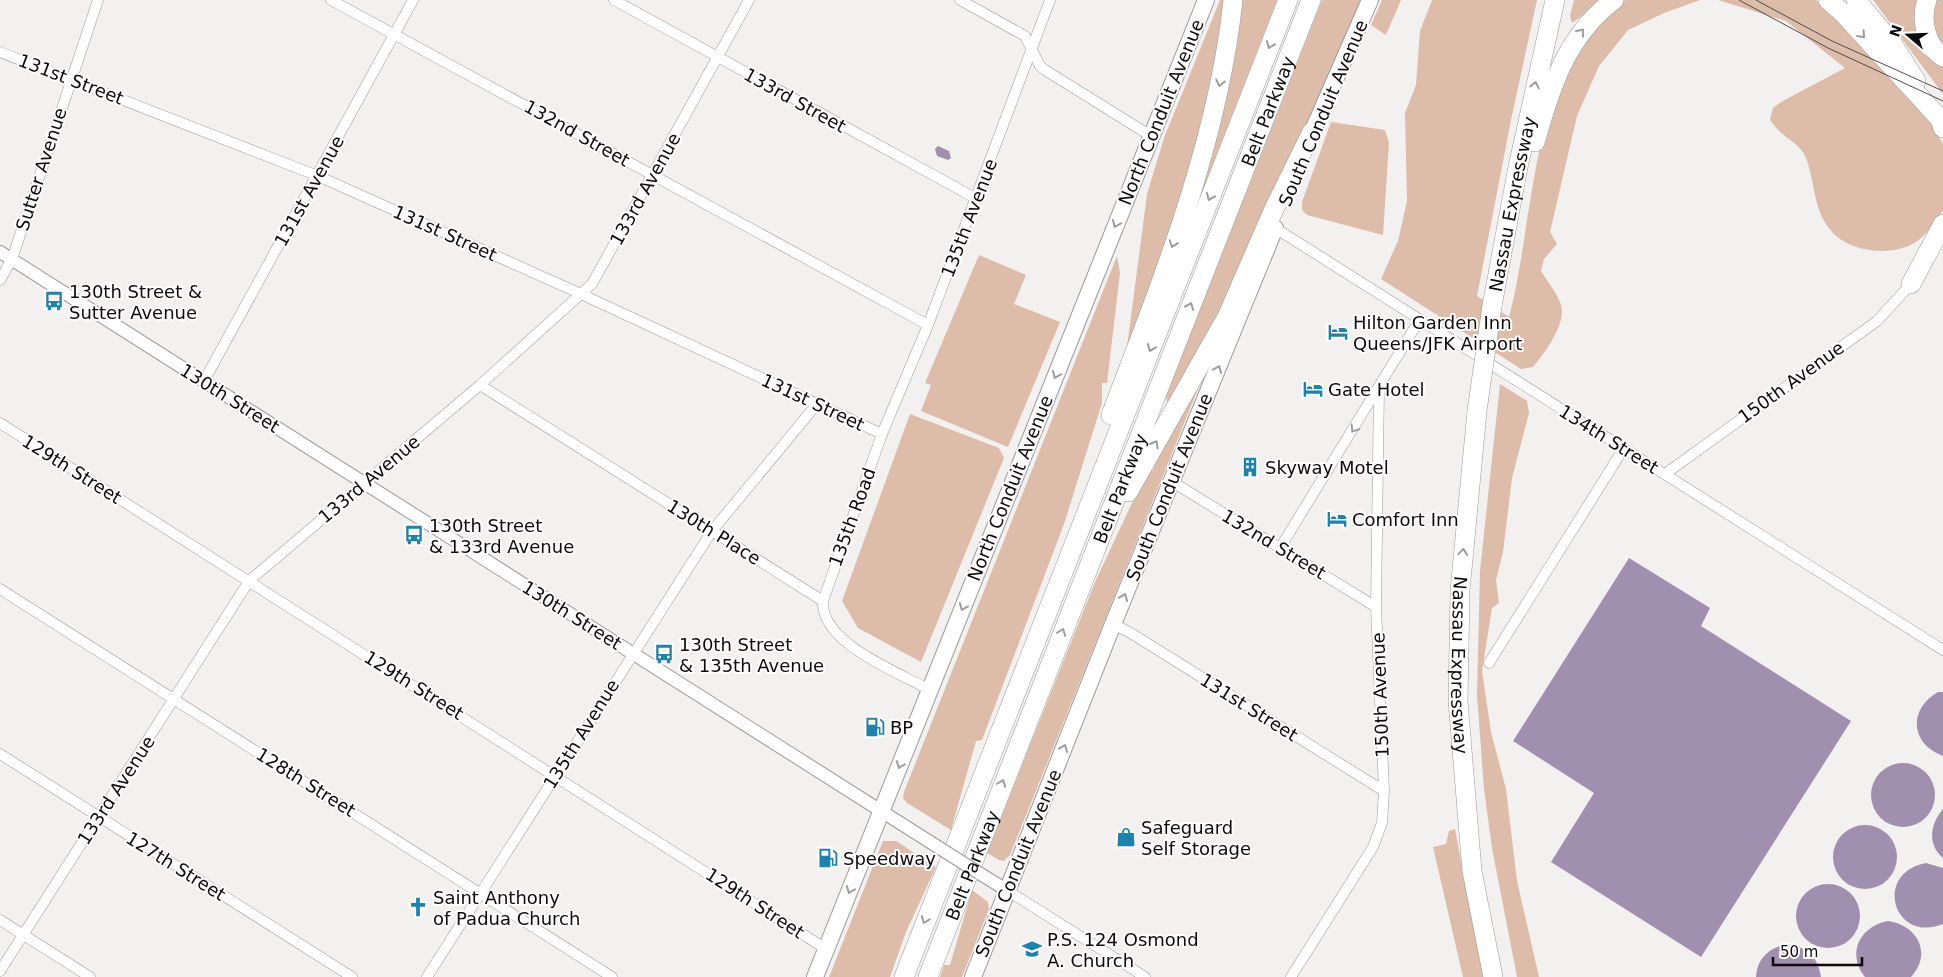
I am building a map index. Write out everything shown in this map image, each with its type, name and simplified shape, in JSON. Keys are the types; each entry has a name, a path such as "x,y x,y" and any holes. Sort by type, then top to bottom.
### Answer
{"highway":[{"path":"1010,703 1034,608 1117,399 1176,236 1218,93 1228,48 1233,0"},
{"name":"Belt Parkway","path":"904,977 1010,703 1288,0"},
{"name":"Belt Parkway","path":"928,977 1311,0"},
{"name":"Nassau Expressway","path":"1492,977 1472,871 1462,758 1458,679 1459,613 1477,411 1492,306 1527,123 1555,0"},
{"path":"1500,263 1545,107 1559,66 1580,33 1614,0"},
{"path":"1828,0 1842,12 1942,124"},
{"path":"1856,0 1892,43 1942,124"},
{"path":"1927,0 1924,8 1925,31 1937,53 1943,57"},
{"path":"1089,563 1227,317 1274,209 1312,132"},
{"path":"1911,284 1943,224"},
{"path":"1911,284 1943,241"},
{"path":"1462,758 1506,977"}],"main road":[{"name":"South Conduit Avenue","path":"973,977 1113,624 1275,228 1312,132 1370,0"},
{"name":"North Conduit Avenue","path":"815,977 1151,136 1203,1"}],"street":[{"name":"Sutter Avenue","path":"0,280 12,259 70,79 98,0"},
{"name":"132nd Street","path":"331,0 395,33 928,326"},
{"name":"131st Avenue","path":"204,381 414,0"},
{"name":"133rd Street","path":"614,0 977,200"},
{"name":"133rd Avenue","path":"0,971 249,581 480,385 592,284 719,58 749,0"},
{"path":"960,0 1025,36 1040,66 1045,70 1151,136"},
{"name":"135th Avenue","path":"882,434 928,326 977,200 1050,0"},
{"name":"131st Street","path":"0,52 318,176 581,294 882,434"},
{"name":"134th Street","path":"1275,228 1943,650"},
{"name":"130th Street","path":"0,252 1145,977"},
{"name":"150th Avenue","path":"1665,474 1878,321 1911,284"},
{"path":"1280,548 1420,319"},
{"name":"130th Place","path":"480,385 823,601"},
{"name":"150th Avenue","path":"1291,977 1372,847 1382,823 1384,791 1376,607 1379,388"},
{"name":"135th Avenue","path":"427,977 632,652 712,530 817,404"},
{"name":"129th Street","path":"0,423 826,949"},
{"name":"135th Road","path":"823,601 882,434"},
{"path":"1489,663 1624,448"},
{"name":"132nd Street","path":"1171,482 1376,607"},
{"name":"128th Street","path":"0,589 612,977"},
{"path":"823,601 822,609 829,625 847,644 930,690"},
{"name":"131st Street","path":"1113,624 1129,632 1384,791"},
{"name":"127th Street","path":"0,754 352,977"},
{"path":"0,920 90,977"}],"shaded area":[{"path":"1220,0 1277,0 1120,401 1147,194 1164,138"},
{"path":"1322,0 1362,0 1222,312 1172,402 1167,402 1166,396"},
{"path":"1382,0 1401,0 1386,35 1371,25"},
{"path":"1432,0 1537,0 1511,120 1477,296 1509,317 1545,128 1556,91 1570,59 1588,32 1625,0 1700,0 1664,13 1628,30 1599,66 1577,116 1550,232 1557,244 1544,259 1541,271 1560,301 1561,320 1553,338 1533,367 1521,369 1381,279 1398,241 1407,201 1405,113 1416,85 1420,31"},
{"path":"1574,0 1605,0 1572,23 1570,16"},
{"path":"1718,0 1816,0 1850,26 1929,120 1943,144 1943,210 1931,228 1920,239 1905,247 1894,250 1869,250 1845,242 1828,227 1817,202 1809,167 1803,152 1773,125 1770,119 1773,108 1781,102 1845,68 1786,21"},
{"path":"1873,0 1943,0 1943,94"},
{"path":"1331,122 1385,130 1389,143 1383,235 1307,215 1302,210 1302,202"},
{"path":"938,146 949,151 951,158 948,160 937,156 935,149"},
{"path":"979,255 1026,275 1014,304 1060,322 1008,447 921,411 931,385 925,383"},
{"path":"1117,256 1120,273 1107,383 1102,383 1102,403 1064,524 982,740 976,741 951,830 907,803 903,798 904,792"},
{"path":"1202,379 1010,855 1004,861 999,860 987,853 1095,582 1147,471 1153,470 1156,456"},
{"path":"1500,384 1527,401 1529,413 1512,478 1503,552 1496,580 1499,603 1492,608 1482,671 1491,732 1506,789 1517,881 1539,977 1517,977 1492,848 1484,789 1477,695 1480,571"},
{"path":"910,414 999,448 1004,458 921,662 858,628 842,601"},
{"path":"1629,558 1710,608 1701,626 1851,721 1701,957 1551,862 1594,793 1513,741"},
{"path":"1938,692 1943,692 1943,756 1932,751 1924,743 1919,735 1917,726 1921,707"},
{"path":"1897,763 1909,763 1926,772 1933,783 1935,795 1933,807 1926,818 1909,827 1897,827 1885,822 1876,813 1871,801 1871,789 1876,777 1885,768"},
{"path":"1943,809 1943,858 1934,847 1932,834 1935,821"},
{"path":"1859,825 1871,825 1888,834 1895,845 1897,857 1895,869 1888,880 1871,889 1859,889 1847,884 1838,875 1833,863 1833,851 1838,839 1847,830"},
{"path":"1455,829 1483,977 1463,977 1433,847 1446,844 1449,831"},
{"path":"883,841 896,841 936,867 906,932 890,977 829,977"},
{"path":"1926,863 1943,868 1943,924 1926,928 1912,924 1902,916 1896,905 1895,892 1899,880 1909,869"},
{"path":"1822,884 1834,884 1851,893 1858,904 1860,916 1858,928 1851,939 1834,948 1822,948 1810,943 1801,934 1796,922 1796,910 1801,898 1810,889"},
{"path":"972,890 988,902 989,909 962,977 940,977 944,965 950,965"},
{"path":"1888,921 1907,928 1914,934 1921,950 1918,968 1911,977 1865,977 1859,968 1857,959 1859,942 1870,929"},
{"path":"1787,944 1806,950 1817,964 1821,977 1756,977 1759,964 1765,955 1775,948"}],"tram line":[{"path":"1739,0 1828,48 1943,101"},
{"path":"1756,0 1832,41 1943,91"}],"place":[{"name":"130th Street & Sutter Avenue","path":"54,301"},
{"name":"Hilton Garden Inn Queens/JFK Airport","path":"1338,332"},
{"name":"Gate Hotel","path":"1313,389"},
{"name":"Skyway Motel","path":"1250,467"},
{"name":"Comfort Inn","path":"1337,519"},
{"name":"130th Street & 133rd Avenue","path":"414,535"},
{"name":"130th Street & 135th Avenue","path":"664,654"},
{"name":"BP","path":"875,727"},
{"name":"Safeguard Self Storage","path":"1126,837"},
{"name":"Speedway","path":"828,858"},
{"name":"Saint Anthony of Padua Church","path":"418,907"},
{"name":"P.S. 124 Osmond A. Church","path":"1032,949"}]}
